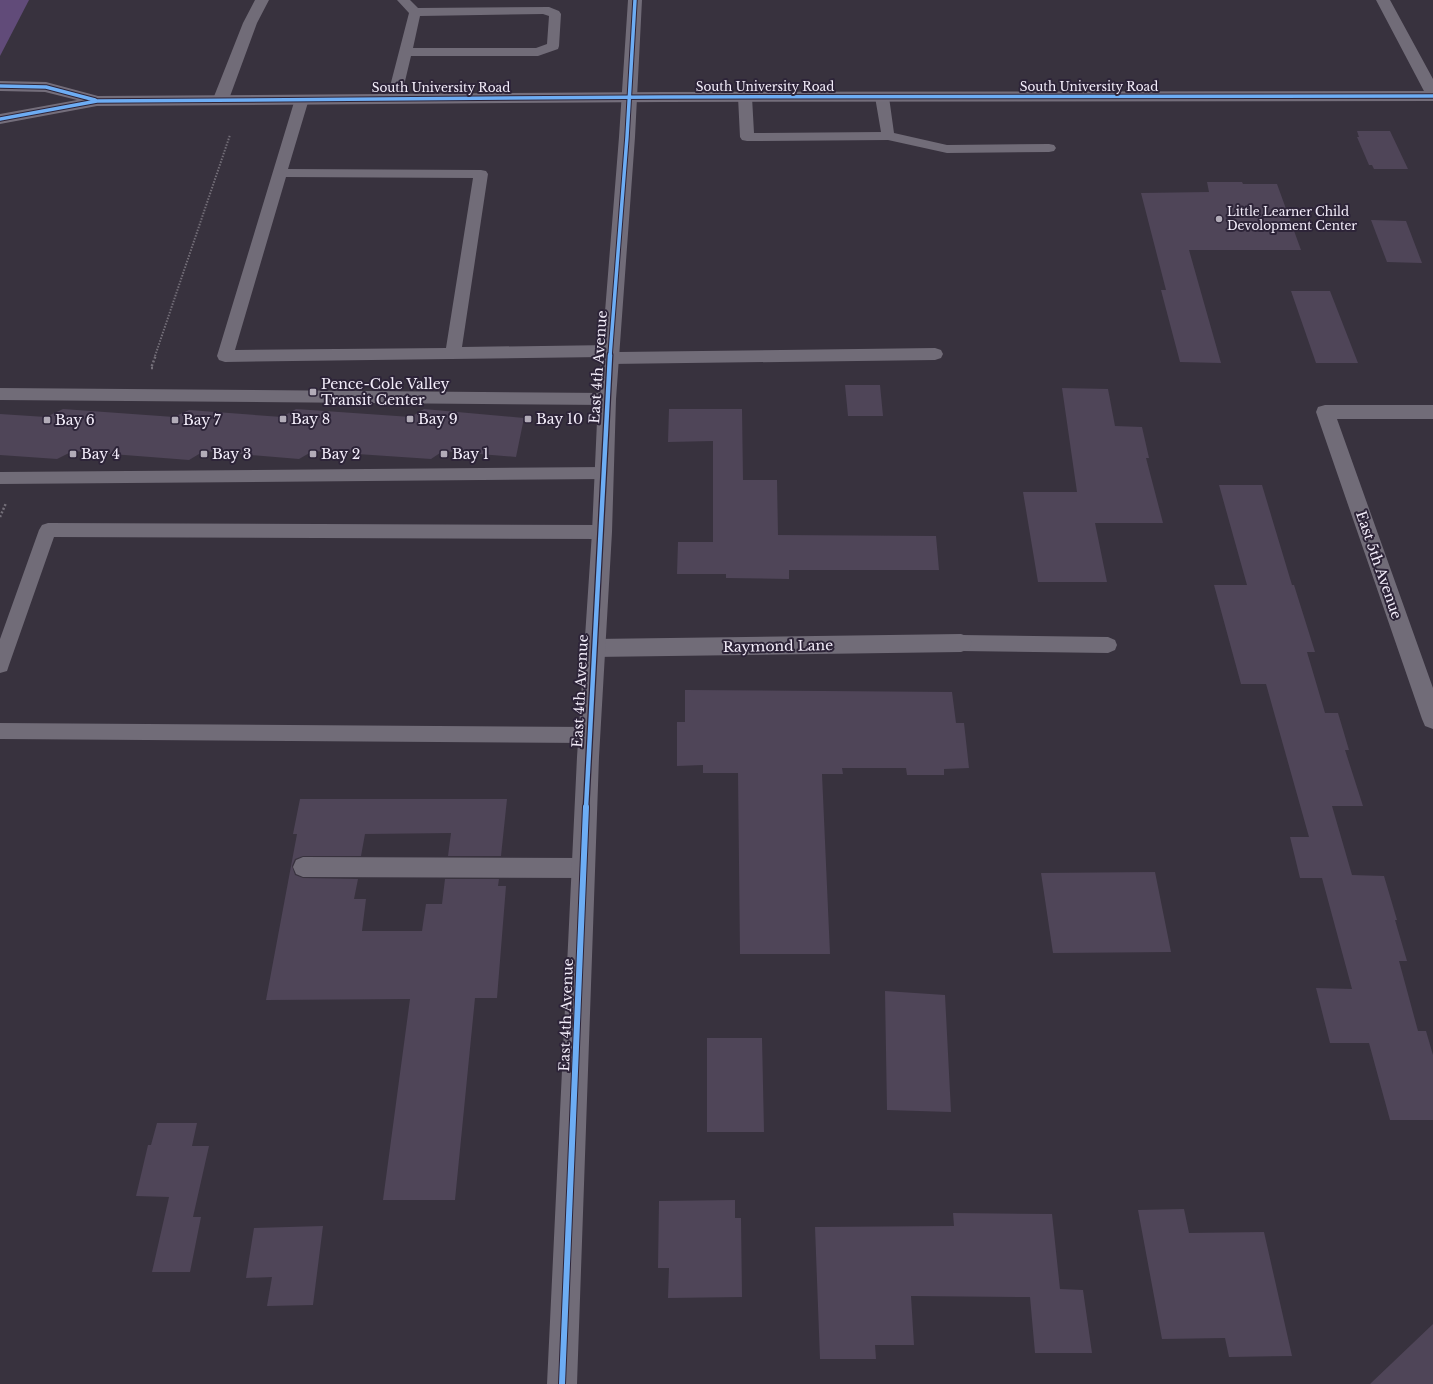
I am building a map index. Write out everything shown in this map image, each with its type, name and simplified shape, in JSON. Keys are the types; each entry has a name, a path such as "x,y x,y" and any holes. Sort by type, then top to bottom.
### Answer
{"main road":[{"name":"South University Road","path":"0,86 46,87 97,101"},
{"name":"South University Road","path":"0,119 97,101 394,98 1433,95"}],"street":[{"path":"221,100 250,23 262,0"},
{"name":"East 4th Avenue","path":"562,1384 590,735 605,473 607,399 627,137 628,98 635,0"},
{"path":"1384,0 1433,95"},
{"name":"East 5th Avenue","path":"1433,412 1325,412 1433,719"},
{"name":"Raymond Lane","path":"594,648 962,643"}],"lane":[{"path":"403,0 415,12 544,10 555,14 553,46 538,52 405,52"},
{"path":"394,98 415,12"},
{"path":"745,97 747,137 888,136 947,149 1049,148"},
{"path":"882,97 888,136"},
{"path":"302,99 225,356 453,353 610,355 935,354"},
{"path":"279,173 481,174 453,353"},
{"path":"0,394 607,399"},
{"path":"0,478 605,473"},
{"path":"0,665 48,530 602,532"},
{"path":"962,643 1108,645"},
{"path":"0,731 590,735"},
{"path":"303,867 584,868"}],"path":[{"path":"158,368 152,368 230,135"}],"shaded area":[{"path":"0,0 29,0 0,56"}],"building":[{"path":"1357,131 1390,131 1408,169 1374,169 1372,165 1369,165 1357,137 1359,137"},
{"name":"Little Learner Child Devolopment Center","path":"1207,182 1277,184 1301,250 1189,250 1221,363 1180,362 1161,290 1166,290 1141,193 1209,192"},
{"path":"1371,220 1406,221 1422,263 1387,262"},
{"path":"1291,291 1330,291 1358,363 1316,363"},
{"path":"845,385 880,385 883,416 848,416"},
{"path":"1062,388 1108,389 1115,426 1142,427 1149,458 1146,458 1163,523 1095,523 1107,582 1038,582 1023,492 1077,492"},
{"path":"63,409 174,417 189,410 282,417 296,409 411,417 424,409 524,418 516,457 443,451 431,459 313,451 299,459 204,451 189,460 73,451 57,459 0,455 0,414 46,417"},
{"path":"669,409 742,409 743,480 777,480 778,535 936,536 939,570 789,570 789,579 726,578 726,574 677,574 678,542 713,542 713,441 668,442"},
{"path":"1219,485 1262,485 1292,585 1294,585 1315,652 1307,652 1325,713 1338,713 1349,750 1345,750 1363,806 1332,806 1352,875 1384,876 1397,920 1395,920 1407,961 1399,961 1418,1031 1426,1031 1433,1055 1433,1120 1390,1120 1369,1043 1330,1043 1316,988 1352,989 1322,878 1300,878 1290,837 1309,837 1266,684 1241,684 1214,585 1247,585"},
{"path":"685,690 952,692 956,723 964,723 969,768 944,769 944,775 907,775 906,768 842,768 843,774 822,774 830,954 740,954 738,773 703,773 703,765 677,766 677,722 685,722"},
{"path":"300,799 507,799 501,856 448,856 451,833 365,834 361,856 303,856 295,859 292,866 295,875 303,878 358,879 354,899 366,899 362,931 422,931 426,904 442,904 445,879 499,879 498,886 506,886 497,998 475,998 455,1200 383,1200 410,999 266,1000 297,834 293,834"},
{"path":"1155,872 1171,952 1053,953 1041,873"},
{"path":"885,991 945,995 951,1112 887,1110"},
{"path":"707,1038 762,1038 764,1132 707,1132"},
{"path":"157,1123 197,1123 192,1146 209,1146 193,1217 201,1217 190,1272 152,1272 169,1197 136,1196 148,1145 151,1145"},
{"path":"735,1200 735,1218 741,1218 742,1297 668,1298 669,1268 658,1268 659,1201"},
{"path":"1184,1209 1189,1233 1264,1232 1292,1356 1229,1357 1225,1338 1162,1339 1138,1210"},
{"path":"953,1213 1052,1214 1060,1289 1083,1290 1092,1353 1035,1353 1030,1297 911,1296 914,1345 875,1345 876,1359 820,1359 815,1227 954,1226"},
{"path":"323,1226 313,1305 267,1306 272,1277 246,1278 254,1228"},
{"path":"1433,1324 1433,1384 1370,1384"}],"cycle path":[{"path":"562,1384 588,757 602,532 607,399 627,137 635,0"},
{"path":"0,86 46,87 95,100"},
{"path":"0,119 97,101 664,97 1433,96"}],"place":[{"name":"Little Learner Child Devolopment Center","path":"1219,219"},
{"name":"Pence-Cole Valley Transit Center","path":"313,392"},
{"name":"Bay 8","path":"283,419"},
{"name":"Bay 9","path":"410,419"},
{"name":"Bay 10","path":"528,419"},
{"name":"Bay 6","path":"47,420"},
{"name":"Bay 7","path":"175,420"},
{"name":"Bay 4","path":"73,454"},
{"name":"Bay 3","path":"204,454"},
{"name":"Bay 2","path":"313,454"},
{"name":"Bay 1","path":"444,454"}]}
